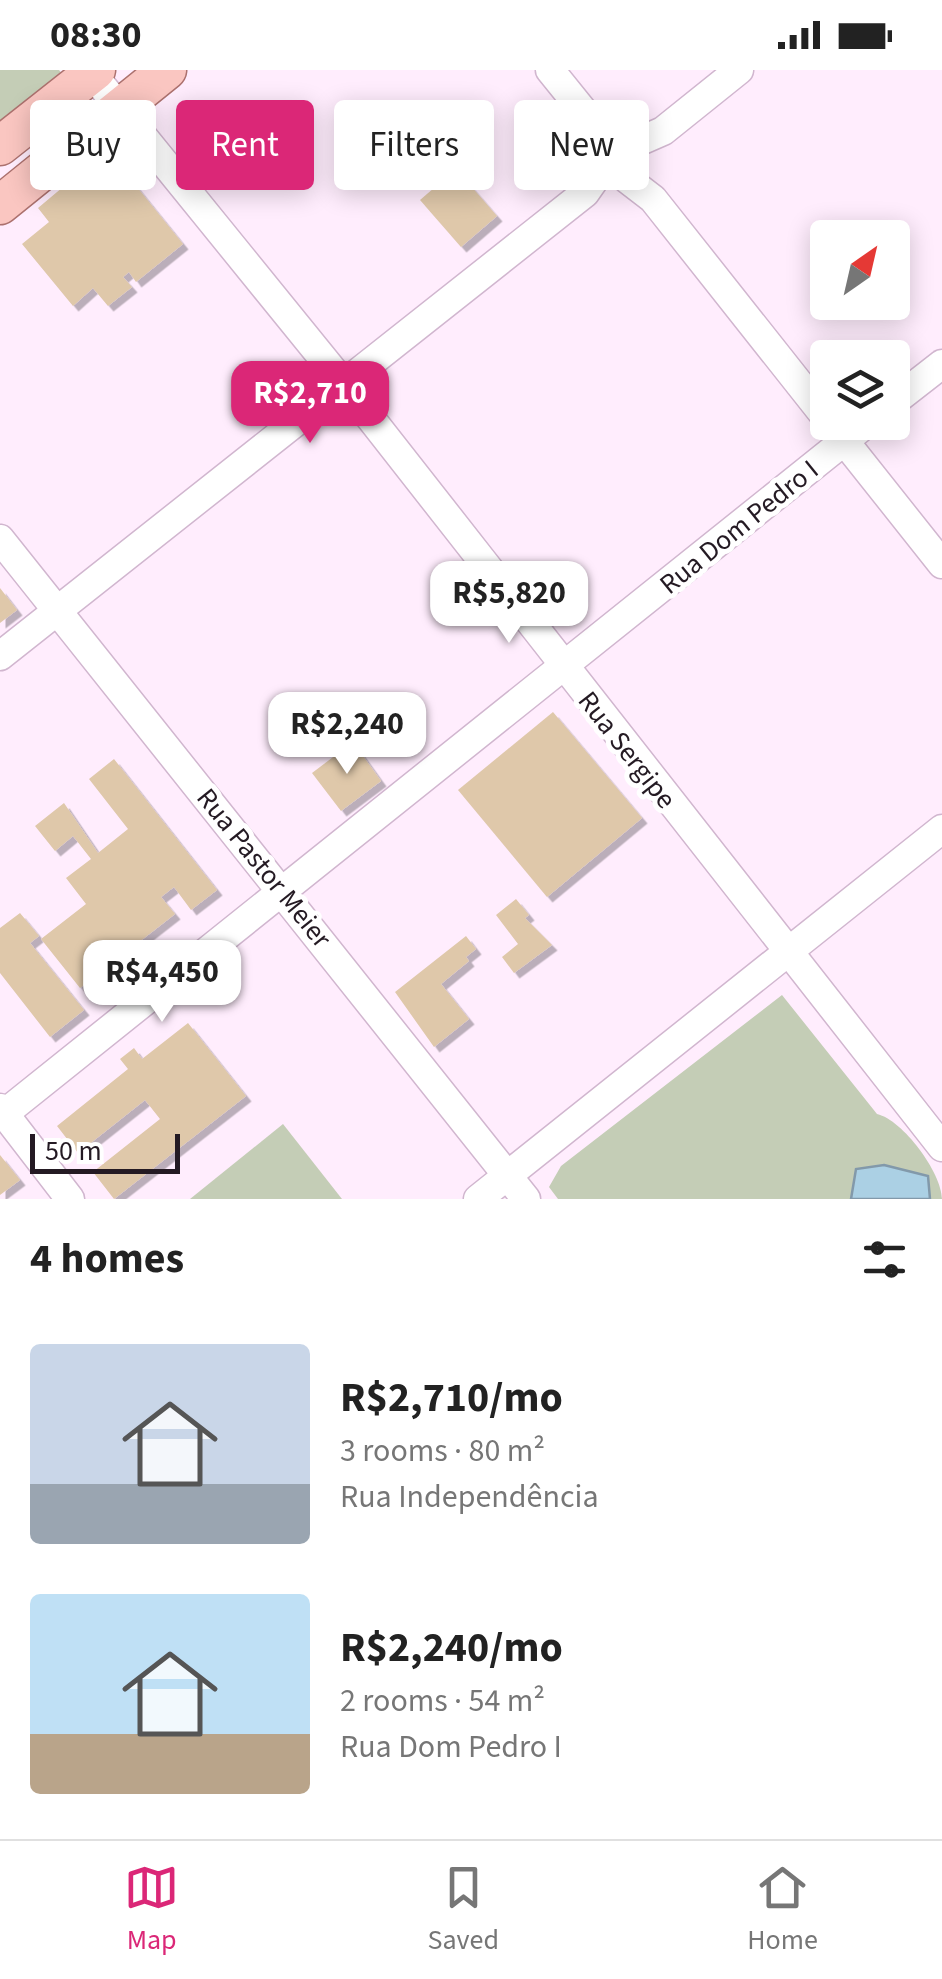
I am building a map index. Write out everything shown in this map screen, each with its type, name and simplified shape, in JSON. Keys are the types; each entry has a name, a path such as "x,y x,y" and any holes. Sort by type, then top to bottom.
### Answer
{"main road":[{"path":"130,100 167,70"},
{"path":"0,146 92,71"},
{"path":"0,205 30,181"}],"street":[{"path":"550,70 574,100"},
{"path":"649,143 739,70"},
{"name":"Rua Sergipe","path":"92,71 115,100"},
{"name":"Rua Sergipe","path":"156,151 942,1147"},
{"path":"0,656 589,190"},
{"path":"647,190 810,397"},
{"path":"910,389 942,364"},
{"name":"Rua Dom Pedro I","path":"2,1113 563,668 820,440"},
{"path":"844,440 942,564"},
{"name":"Rua Pastor Meier","path":"0,539 526,1199"},
{"path":"478,1199 942,830"},
{"path":"2,1113 70,1199"}],"green space":[{"path":"0,70 59,70 65,77 36,100 30,100 30,104 0,128"},
{"path":"782,995 877,1114 898,1126 919,1149 936,1176 942,1199 558,1199 549,1187 561,1166"},
{"path":"283,1124 342,1199 190,1199"}],"water":[{"path":"884,1165 928,1176 930,1199 851,1199 856,1169"}],"building":[{"path":"59,190 139,190 183,244 136,282 129,272 123,277 132,287 108,306 93,288 73,306 22,244 49,222 38,208"},
{"path":"432,190 474,190 497,216 461,247 420,200"},
{"path":"0,588 17,610 0,623"},
{"path":"553,712 642,818 547,897 458,790"},
{"path":"353,742 381,781 341,811 312,773"},
{"path":"114,759 217,890 191,910 174,887 161,897 175,914 80,988 41,939 86,904 66,878 91,859 73,836 55,851 35,826 64,803 98,853 128,829 89,779"},
{"path":"516,899 529,915 525,918 552,945 514,973 502,957 518,944 496,915"},
{"path":"20,913 39,936 30,943 84,1010 50,1037 0,973 0,928"},
{"path":"466,936 476,949 466,957 469,961 441,984 469,1019 434,1047 395,992"},
{"path":"188,1023 246,1096 114,1199 93,1172 160,1119 145,1100 78,1153 57,1126 128,1069 120,1059 134,1048 142,1059"},
{"path":"0,1155 20,1180 0,1195"}]}
